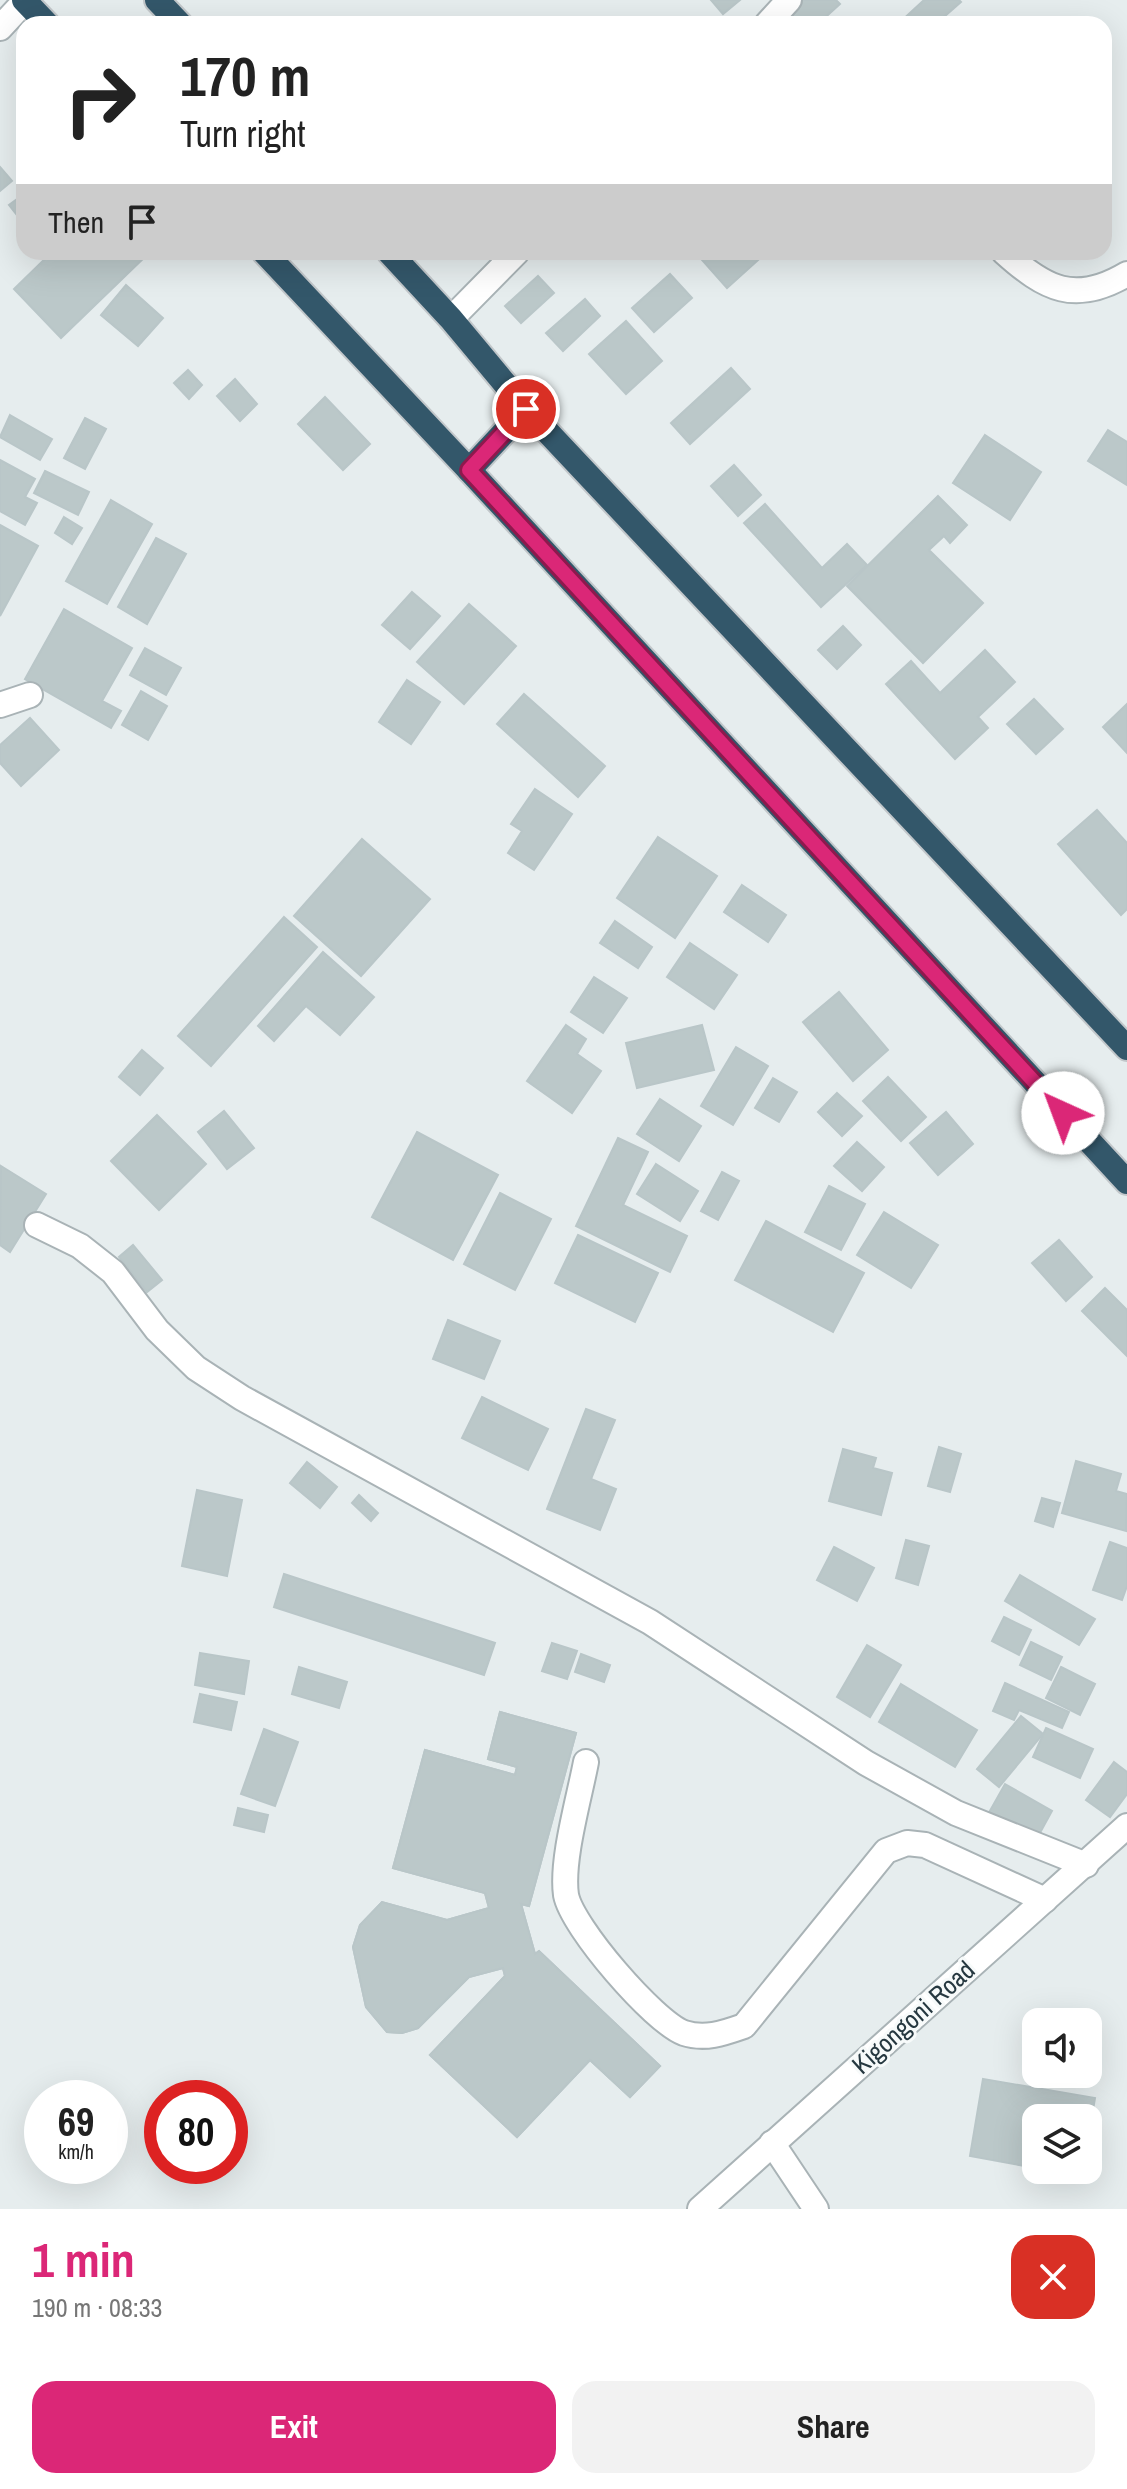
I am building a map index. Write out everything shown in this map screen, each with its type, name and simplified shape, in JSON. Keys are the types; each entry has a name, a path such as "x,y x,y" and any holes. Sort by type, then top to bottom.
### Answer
{"highway":[{"path":"25,0 40,16"},
{"path":"157,0 172,16"},
{"path":"282,260 469,470 1127,1182"},
{"path":"396,260 451,319 526,409 1127,1048"},
{"path":"469,470 526,409"}],"street":[{"path":"0,28 25,0"},
{"path":"774,16 789,0"},
{"path":"451,319 509,260"},
{"path":"1013,260 1030,275 1056,289 1087,291 1127,274"},
{"path":"0,705 30,695"},
{"path":"37,1225 80,1246 113,1272 157,1330 196,1368 242,1398 650,1622 866,1763 956,1813 1086,1865"},
{"path":"586,1762 565,1873 567,1897 579,1928 651,2010 683,2033 710,2037 744,2026 886,1851 907,1843 925,1845 1045,1900"},
{"name":"Kigongoni Road","path":"700,2209 1127,1826"},
{"path":"772,2143 816,2209"}],"building":[{"path":"711,0 740,0 723,14"},
{"path":"799,0 836,0 840,4 827,16 782,16"},
{"path":"924,0 961,2 945,16 907,16"},
{"path":"0,167 12,181 0,191"},
{"path":"16,200 16,214 9,205"},
{"path":"44,260 142,260 61,338 14,289"},
{"path":"702,260 758,260 727,288"},
{"path":"670,274 692,298 654,332 632,308"},
{"path":"538,276 554,293 521,323 505,306"},
{"path":"126,285 163,318 138,346 101,315"},
{"path":"585,299 600,316 563,351 546,333"},
{"path":"626,321 662,361 626,394 589,354"},
{"path":"731,368 750,389 690,444 671,423"},
{"path":"188,370 202,385 189,399 174,383"},
{"path":"235,379 257,404 240,421 217,396"},
{"path":"325,397 370,444 343,470 298,424"},
{"path":"10,415 52,439 40,460 0,437"},
{"path":"85,418 106,429 85,469 64,458"},
{"path":"1108,430 1127,442 1127,485 1088,461"},
{"path":"985,435 1041,472 1010,520 953,483"},
{"path":"0,460 35,479 25,497 37,503 25,525 0,511"},
{"path":"734,465 761,495 738,516 711,486"},
{"path":"45,471 89,492 78,515 34,493"},
{"path":"938,496 967,525 950,543 944,536 929,550 983,603 923,663 847,586"},
{"path":"111,500 152,524 107,604 66,581"},
{"path":"765,504 822,568 847,544 867,565 821,607 744,523"},
{"path":"64,517 82,528 72,544 55,533"},
{"path":"0,525 38,546 0,616"},
{"path":"156,538 186,554 147,624 118,607"},
{"path":"412,592 440,616 410,649 382,625"},
{"path":"469,604 516,646 464,704 417,662"},
{"path":"64,609 132,648 102,701 121,711 111,728 25,679"},
{"path":"843,626 861,645 837,669 818,650"},
{"path":"145,648 181,668 166,695 130,675"},
{"path":"985,650 1015,682 978,717 988,728 955,759 886,684 911,661 940,693"},
{"path":"407,680 440,702 411,744 379,722"},
{"path":"141,691 167,706 148,740 122,725"},
{"path":"524,694 605,766 578,797 497,724"},
{"path":"1034,699 1063,729 1036,754 1007,724"},
{"path":"1127,704 1127,753 1103,727"},
{"path":"30,718 59,750 21,786 0,763 0,745"},
{"path":"535,789 572,814 534,870 508,853 522,831 511,824"},
{"path":"1097,810 1127,843 1127,909 1121,915 1058,844"},
{"path":"658,837 717,876 675,938 617,898"},
{"path":"362,839 430,899 361,976 294,916"},
{"path":"742,885 786,915 768,942 724,912"},
{"path":"284,917 317,947 211,1066 178,1036"},
{"path":"615,921 652,947 638,968 600,943"},
{"path":"690,943 737,975 714,1009 667,977"},
{"path":"323,952 374,997 340,1035 306,1006 274,1041 258,1026"},
{"path":"594,977 627,998 603,1033 571,1012"},
{"path":"839,992 888,1050 853,1081 803,1022"},
{"path":"566,1025 586,1039 577,1054 601,1071 572,1113 527,1081"},
{"path":"702,1025 714,1070 637,1088 626,1043"},
{"path":"736,1047 768,1066 733,1125 701,1106"},
{"path":"142,1050 163,1068 140,1095 119,1077"},
{"path":"888,1077 926,1117 901,1141 863,1101"},
{"path":"773,1078 797,1092 779,1122 755,1108"},
{"path":"837,1093 862,1116 842,1136 818,1112"},
{"path":"660,1099 701,1126 679,1161 637,1134"},
{"path":"224,1111 254,1148 227,1169 198,1132"},
{"path":"946,1112 973,1144 938,1175 910,1143"},
{"path":"157,1115 206,1164 159,1210 111,1161"},
{"path":"417,1132 498,1175 453,1260 372,1217"},
{"path":"618,1138 648,1152 623,1205 687,1236 670,1272 576,1226"},
{"path":"857,1142 884,1167 862,1191 834,1166"},
{"path":"656,1164 698,1191 680,1221 637,1194"},
{"path":"1,1166 46,1194 10,1252 0,1245"},
{"path":"722,1172 739,1181 718,1220 701,1211"},
{"path":"829,1186 865,1204 841,1250 805,1232"},
{"path":"500,1193 551,1219 515,1290 464,1264"},
{"path":"884,1212 938,1245 911,1288 857,1255"},
{"path":"766,1221 864,1273 833,1332 735,1280"},
{"path":"578,1235 658,1273 635,1322 555,1283"},
{"path":"1059,1240 1092,1277 1066,1301 1032,1263"},
{"path":"133,1245 162,1280 147,1292 119,1257"},
{"path":"1105,1288 1127,1310 1127,1356 1082,1311"},
{"path":"448,1320 500,1341 484,1379 433,1359"},
{"path":"482,1397 548,1429 528,1470 462,1438"},
{"path":"586,1409 615,1420 591,1479 616,1489 600,1530 547,1509"},
{"path":"939,1447 961,1454 950,1492 928,1486"},
{"path":"843,1449 876,1458 873,1468 892,1473 881,1515 829,1501"},
{"path":"1076,1461 1121,1474 1116,1491 1127,1494 1126,1531 1062,1513"},
{"path":"307,1462 337,1487 320,1508 290,1483"},
{"path":"197,1490 242,1500 227,1576 182,1566"},
{"path":"359,1495 378,1513 371,1521 352,1503"},
{"path":"1042,1498 1060,1503 1053,1527 1035,1521"},
{"path":"906,1540 929,1546 918,1585 896,1578"},
{"path":"1110,1542 1127,1548 1127,1586 1122,1600 1093,1590"},
{"path":"834,1547 874,1568 857,1601 817,1580"},
{"path":"284,1574 495,1643 484,1675 274,1607"},
{"path":"1020,1575 1095,1619 1079,1645 1005,1601"},
{"path":"1004,1617 1031,1630 1019,1655 992,1641"},
{"path":"1031,1642 1062,1657 1051,1680 1020,1665"},
{"path":"552,1643 577,1651 567,1679 542,1671"},
{"path":"867,1645 901,1665 870,1717 837,1697"},
{"path":"200,1653 249,1661 244,1694 195,1685"},
{"path":"581,1654 610,1665 604,1682 575,1672"},
{"path":"299,1667 347,1682 339,1708 292,1694"},
{"path":"1061,1667 1095,1684 1080,1715 1046,1698"},
{"path":"1005,1683 1069,1712 1062,1728 1019,1710 1014,1720 993,1711"},
{"path":"901,1684 977,1730 955,1767 879,1722"},
{"path":"200,1694 237,1702 231,1730 194,1722"},
{"path":"500,1712 576,1733 529,1906 521,1904 535,1954 539,1951 660,2066 630,2097 590,2060 517,2137 430,2055 505,1976 503,1968 469,1977 418,2028 402,2033 387,2032 366,2007 353,1947 360,1925 382,1902 447,1920 489,1908 485,1893 393,1868 425,1750 515,1775 517,1767 488,1759","holes":["450,1801 504,1816 493,1858 439,1843","531,2004 564,2034 517,2083 485,2052"]},
{"path":"500,1712 576,1733 529,1906 521,1904 535,1954 539,1951 660,2066 630,2097 590,2060 517,2137 430,2055 505,1976 503,1968 469,1977 418,2028 402,2033 387,2032 366,2007 353,1947 360,1925 382,1902 447,1920 489,1908 485,1893 393,1868 425,1750 515,1775 517,1767 488,1759"},
{"path":"1021,1716 1043,1734 999,1787 977,1769"},
{"path":"1046,1728 1093,1749 1080,1778 1033,1757"},
{"path":"264,1729 298,1742 275,1806 241,1794"},
{"path":"1114,1762 1127,1772 1127,1794 1110,1817 1086,1800"},
{"path":"1005,1784 1052,1811 1035,1842 987,1816"},
{"path":"238,1808 268,1815 264,1832 234,1825"},
{"path":"983,2079 1095,2098 1094,2104 1022,2104 1022,2165 970,2156"}],"route":[{"path":"526,409 469,470 1063,1113"}]}
